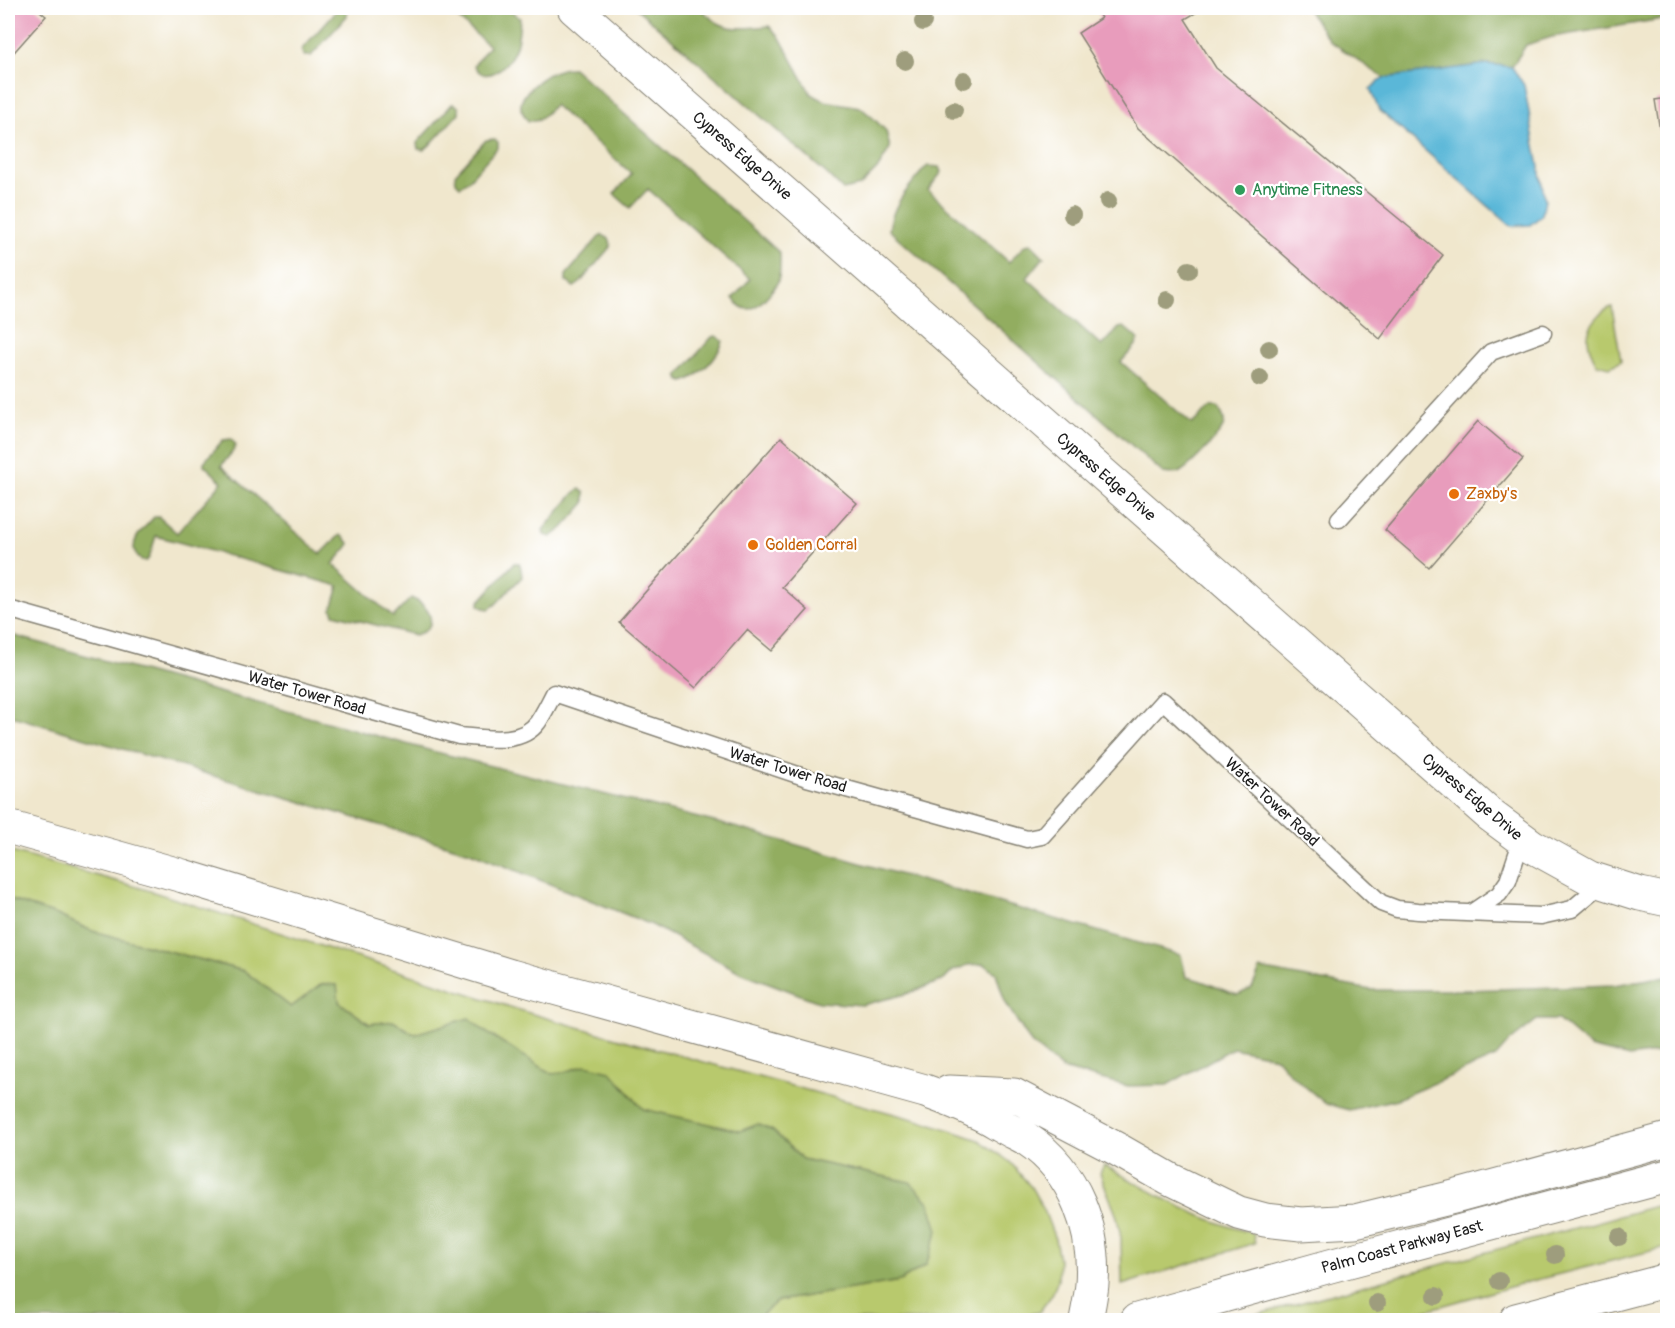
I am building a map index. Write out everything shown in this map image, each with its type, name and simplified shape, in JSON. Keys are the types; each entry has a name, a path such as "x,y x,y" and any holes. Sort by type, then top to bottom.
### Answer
{"main road":[{"name":"Cypress Edge Drive","path":"574,8 1490,814 1532,846 1590,878 1640,894 1668,900"},
{"path":"8,827 183,876 512,976 925,1090 977,1112 1029,1141 1052,1160 1082,1209 1092,1250 1092,1285 1086,1320"},
{"path":"925,1090 1014,1095 1239,1214 1301,1224 1355,1221 1458,1196 1668,1139"},
{"name":"Palm Coast Parkway East","path":"1137,1320 1668,1176"},
{"path":"1516,1320 1668,1280"}],"lane":[{"path":"1339,519 1491,352 1543,333"},
{"name":"Water Tower Road","path":"8,609 459,736 490,739 514,738 522,735 538,723 554,693 807,778 1027,839 1042,836 1163,701 1381,903 1397,909 1541,916 1572,909 1604,882"},
{"path":"1471,913 1499,894 1508,881 1522,839"}],"green space":[{"path":"343,8 347,11 347,16 311,56 304,56 301,50 338,9"},
{"path":"447,8 507,8 520,18 516,48 501,68 490,74 479,71 474,65 489,46"},
{"path":"636,8 701,8 724,26 740,28 769,26 779,36 811,94 825,101 860,107 886,131 890,148 879,167 860,186 843,190"},
{"path":"1306,8 1667,8 1668,18 1552,37 1526,45 1512,67 1487,64 1384,78 1330,41"},
{"path":"564,68 573,68 780,253 778,281 770,293 756,306 743,308 733,298 750,279 648,189 630,208 614,194 632,174 554,105 540,118 528,121 521,109 521,103 528,90 540,79 554,72"},
{"path":"452,104 459,108 459,113 429,146 424,150 418,149 417,143"},
{"path":"494,139 498,142 498,147 468,181 460,186 456,182 455,174 486,140"},
{"path":"928,166 940,167 942,172 928,190 1009,262 1025,245 1031,244 1044,257 1027,278 1102,346 1119,328 1124,327 1138,339 1136,345 1121,362 1192,424 1210,407 1217,407 1224,419 1222,429 1189,465 1178,473 1163,473 889,230 893,213 902,197"},
{"path":"603,235 610,240 611,246 574,287 566,281 566,275"},
{"path":"1612,307 1621,361 1610,367 1597,364 1589,347 1588,336 1597,318"},
{"path":"716,336 723,341 713,360 689,380 683,382 679,380 678,376 712,337"},
{"path":"231,439 236,445 221,466 321,554 340,535 344,537 349,543 348,547 333,564 393,617 411,598 418,601 428,611 430,623 428,628 414,635 334,614 332,609 339,586 156,536 149,558 146,561 140,559 135,552 135,542 154,517 159,517 177,533 222,482 204,465 204,462 223,440"},
{"path":"580,489 585,493 585,503 563,528 551,537 544,535 543,530"},
{"path":"514,563 519,563 522,577 489,609 479,605 479,602"},
{"path":"8,634 432,751 738,828 1181,955 1186,977 1238,995 1252,988 1260,969 1371,990 1467,990 1614,985 1667,976 1667,1051 1629,1057 1590,1047 1558,1020 1537,1020 1509,1042 1496,1057 1397,1099 1349,1110 1326,1104 1290,1074 1276,1057 1233,1048 1167,1085 1128,1086 1062,1069 1031,1043 1005,1002 996,973 984,964 968,965 953,971 944,980 906,994 862,1005 819,1002 740,972 652,925 470,852 8,715"},
{"path":"8,851 141,888 529,1013 935,1125 979,1140 1010,1162 1031,1187 1044,1210 1055,1239 1059,1259 1058,1280 1052,1295 1039,1312 1007,1320 752,1320 757,1319 777,1301 900,1281 926,1265 938,1230 910,1182 802,1159 773,1131 740,1131 642,1109 625,1087 586,1065 552,1074 484,1031 469,1018 414,1034 393,1021 370,1024 339,1002 336,985 322,984 291,1007 244,971 92,931 57,915 8,899"},
{"path":"8,899 57,915 92,931 244,971 291,1007 322,984 337,985 339,1002 369,1024 393,1021 414,1034 469,1018 484,1031 552,1074 586,1065 610,1071 643,1109 740,1131 758,1124 773,1131 802,1159 910,1182 929,1202 938,1230 926,1265 900,1281 777,1301 757,1319 752,1320 8,1320"},
{"path":"1104,1165 1195,1213 1253,1233 1255,1243 1122,1285 1121,1238 1117,1217 1100,1173"},
{"path":"1667,1203 1667,1247 1390,1320 1237,1320"}],"water":[{"path":"1487,64 1512,67 1524,85 1545,200 1542,215 1530,225 1511,226 1379,110 1370,89 1384,78"}],"building":[{"path":"8,8 36,8 46,16 8,59"},
{"path":"1095,8 1204,8 1185,19 1216,68 1443,255 1380,339 1138,128 1078,33 1101,18"},
{"path":"1668,98 1668,168 1666,168 1655,100"},
{"name":"Zaxby's","path":"1478,421 1523,459 1429,568 1385,530"},
{"name":"Golden Corral","path":"781,437 857,503 782,587 808,610 772,651 747,630 696,688 619,622"}],"place":[{"name":"Anytime Fitness","path":"1240,190"},
{"name":"Zaxby's","path":"1454,494"},
{"name":"Golden Corral","path":"753,545"}]}
